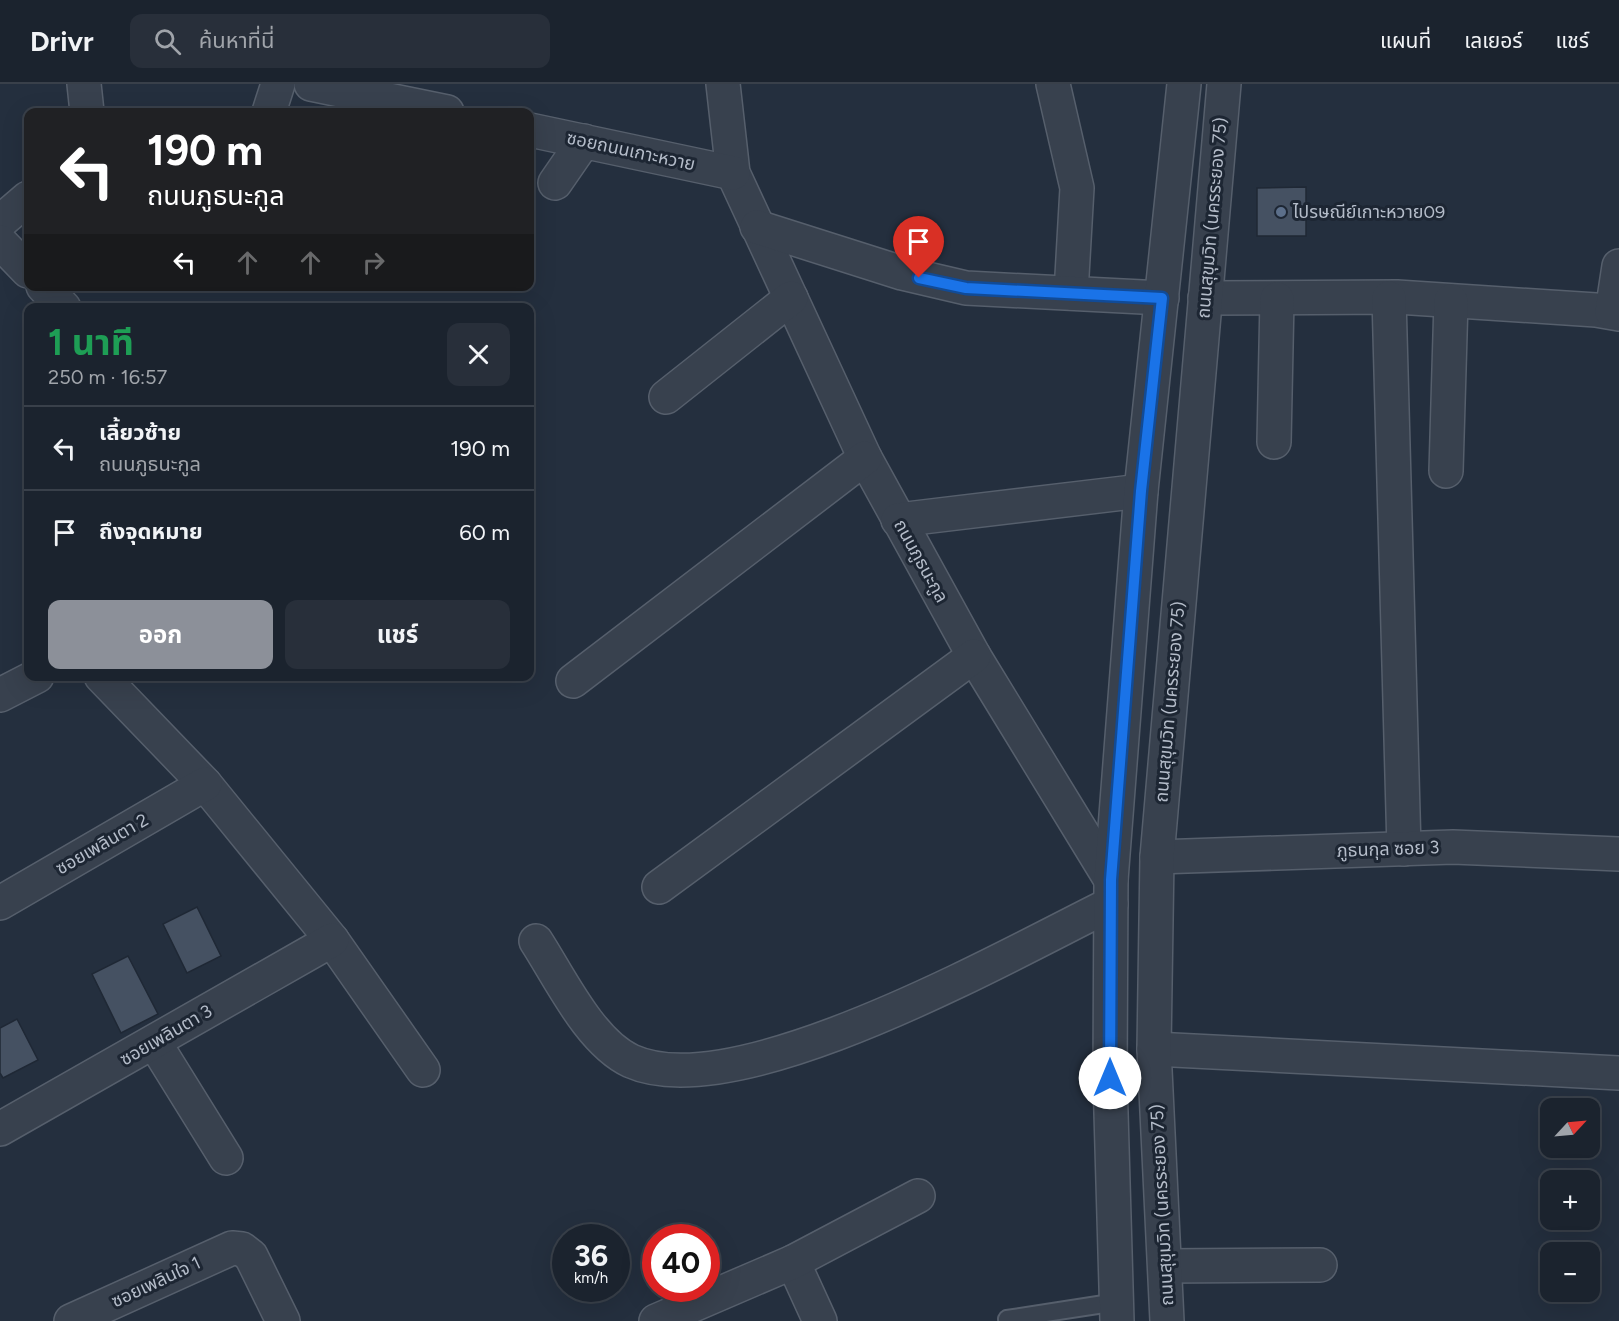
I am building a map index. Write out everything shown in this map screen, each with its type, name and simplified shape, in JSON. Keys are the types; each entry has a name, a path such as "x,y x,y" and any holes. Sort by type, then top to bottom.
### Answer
{"street":[{"path":"84,84 87,108"},
{"path":"270,108 278,84"},
{"path":"311,84 428,108"},
{"name":"ถนนภูธนะกูล","path":"723,84 733,173 865,458 974,656 1111,892"},
{"path":"1053,84 1077,188 1071,293"},
{"path":"1117,1312 1110,1078 1111,892 1141,491 1184,84"},
{"name":"ถนนสุขุมวิท (นครระยอง 75)","path":"1167,1321 1154,1049 1157,857 1224,84"},
{"name":"ซอยถนนเกาะหวาย","path":"534,131 733,173"},
{"path":"555,183 584,141"},
{"path":"0,222 24,201"},
{"path":"758,227 902,273 966,288 1162,298"},
{"path":"0,242 24,267"},
{"path":"1205,298 1389,298 1615,313 1619,266"},
{"path":"48,291 59,303"},
{"path":"666,397 790,298"},
{"path":"1389,298 1404,849"},
{"path":"1274,442 1277,299"},
{"path":"1446,471 1451,301"},
{"path":"573,681 865,458"},
{"path":"898,520 1141,491"},
{"path":"659,887 974,656"},
{"path":"0,695 27,681"},
{"path":"105,681 205,784 332,940 423,1070"},
{"name":"ซอยเพลินตา 2","path":"0,903 205,784"},
{"name":"ภูธนกุล ซอย 3","path":"1157,857 1453,847 1619,854"},
{"path":"536,941 596,1032 612,1049 631,1061 650,1067 687,1071 755,1061 836,1033 915,1001 1111,892"},
{"name":"ซอยเพลินตา 3","path":"0,1129 332,940"},
{"path":"154,1042 226,1158"},
{"path":"1154,1049 1619,1073"},
{"path":"656,1321 793,1262 918,1196"},
{"name":"ซอยเพลินใจ 1","path":"74,1321 220,1251 232,1248 242,1249 258,1268 283,1321"},
{"path":"793,1262 820,1321"},
{"path":"1165,1266 1320,1265"}],"lane":[{"path":"1008,1321 1007,1319 1117,1312"}],"building":[{"name":"ไปรษณีย์เกาะหวาย09","path":"1306,187 1306,236 1257,236 1257,188"},
{"path":"197,907 221,956 187,973 163,924"},
{"path":"128,956 158,1014 121,1033 92,974"},
{"path":"17,1019 38,1060 3,1078 0,1073 0,1028"}],"place":[{"name":"ไปรษณีย์เกาะหวาย09","path":"1281,212"}],"route":[{"path":"919,278 966,288 1012,292 1162,298 1141,491 1111,880 1110,1078"}]}
